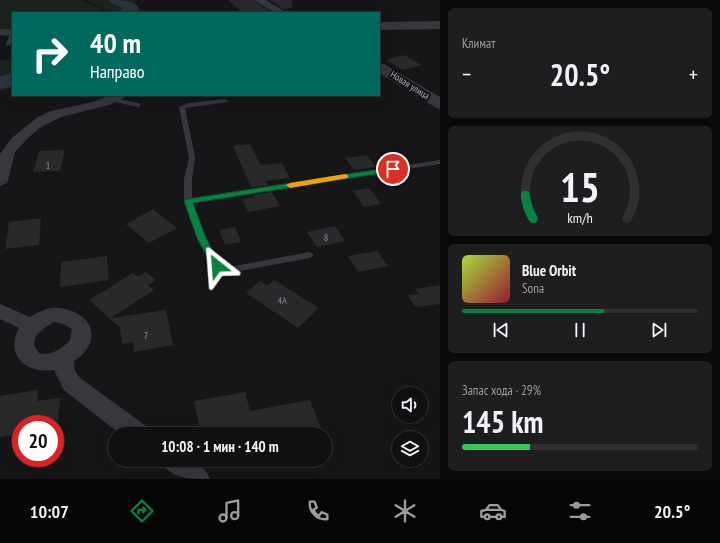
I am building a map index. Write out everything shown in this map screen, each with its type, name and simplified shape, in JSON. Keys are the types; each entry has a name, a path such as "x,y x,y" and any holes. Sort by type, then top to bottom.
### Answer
{"street":[{"path":"259,0 280,12"},
{"path":"380,26 440,25"},
{"path":"0,32 12,33"},
{"name":"Новая улица","path":"380,68 440,104"},
{"path":"0,181 7,152 43,119 55,114 96,106 116,98"},
{"path":"0,311 30,325"},
{"path":"51,315 63,315 72,318 79,325 82,333 80,342 73,351 63,358 50,362 38,362 28,358 22,351 20,342 23,333 30,325 51,315"},
{"path":"63,358 65,372 72,384 129,427"},
{"path":"182,467 198,479"}],"lane":[{"path":"8,44 12,35"},
{"path":"116,98 138,105"},
{"path":"225,101 182,107 192,158 188,179 188,201 202,238 217,266 221,269 230,270 310,256"},
{"path":"188,201 440,162"}],"shaded area":[{"path":"0,0 82,0 102,9 103,12 12,12 12,30 0,30"},
{"path":"86,0 138,0 135,2 141,12 110,12"},
{"path":"12,58 12,88 0,91 0,61"}],"building":[{"path":"228,0 253,0 269,11 256,12 242,12"},
{"path":"269,0 292,0 292,8 283,9"},
{"path":"404,55 422,65 403,70 386,60"},
{"path":"250,144 261,165 282,163 290,178 265,181 268,185 251,187 233,146"},
{"path":"65,150 60,171 33,172 39,151"},
{"path":"367,155 376,167 354,170 345,158"},
{"path":"369,188 381,204 364,207 353,191"},
{"path":"272,192 280,206 248,212 242,199"},
{"path":"153,209 177,228 149,243 126,224"},
{"path":"41,218 39,245 5,249 9,222"},
{"path":"335,226 345,241 317,247 307,232"},
{"path":"235,227 241,242 225,245 219,230"},
{"path":"377,251 388,266 358,272 348,256"},
{"path":"107,256 109,280 60,287 61,262"},
{"path":"146,272 156,280 148,285 154,290 111,318 166,310 173,345 134,352 133,342 122,344 120,328 89,300 133,273 138,277"},
{"path":"274,280 319,308 298,328 246,293 260,281 267,285"},
{"path":"440,285 440,304 415,307 408,295 419,294 415,289"},
{"path":"38,390 37,401 60,398 58,415 12,415 12,435 0,437 0,396"},
{"path":"245,392 250,411 310,400 320,427 200,427 194,401"}],"waterway":[{"path":"117,0 130,6 129,12"},
{"path":"0,83 12,79"}],"slow traffic":[{"path":"290,185 345,177"}],"route":[{"path":"217,266 202,238 188,201 393,169"}]}
